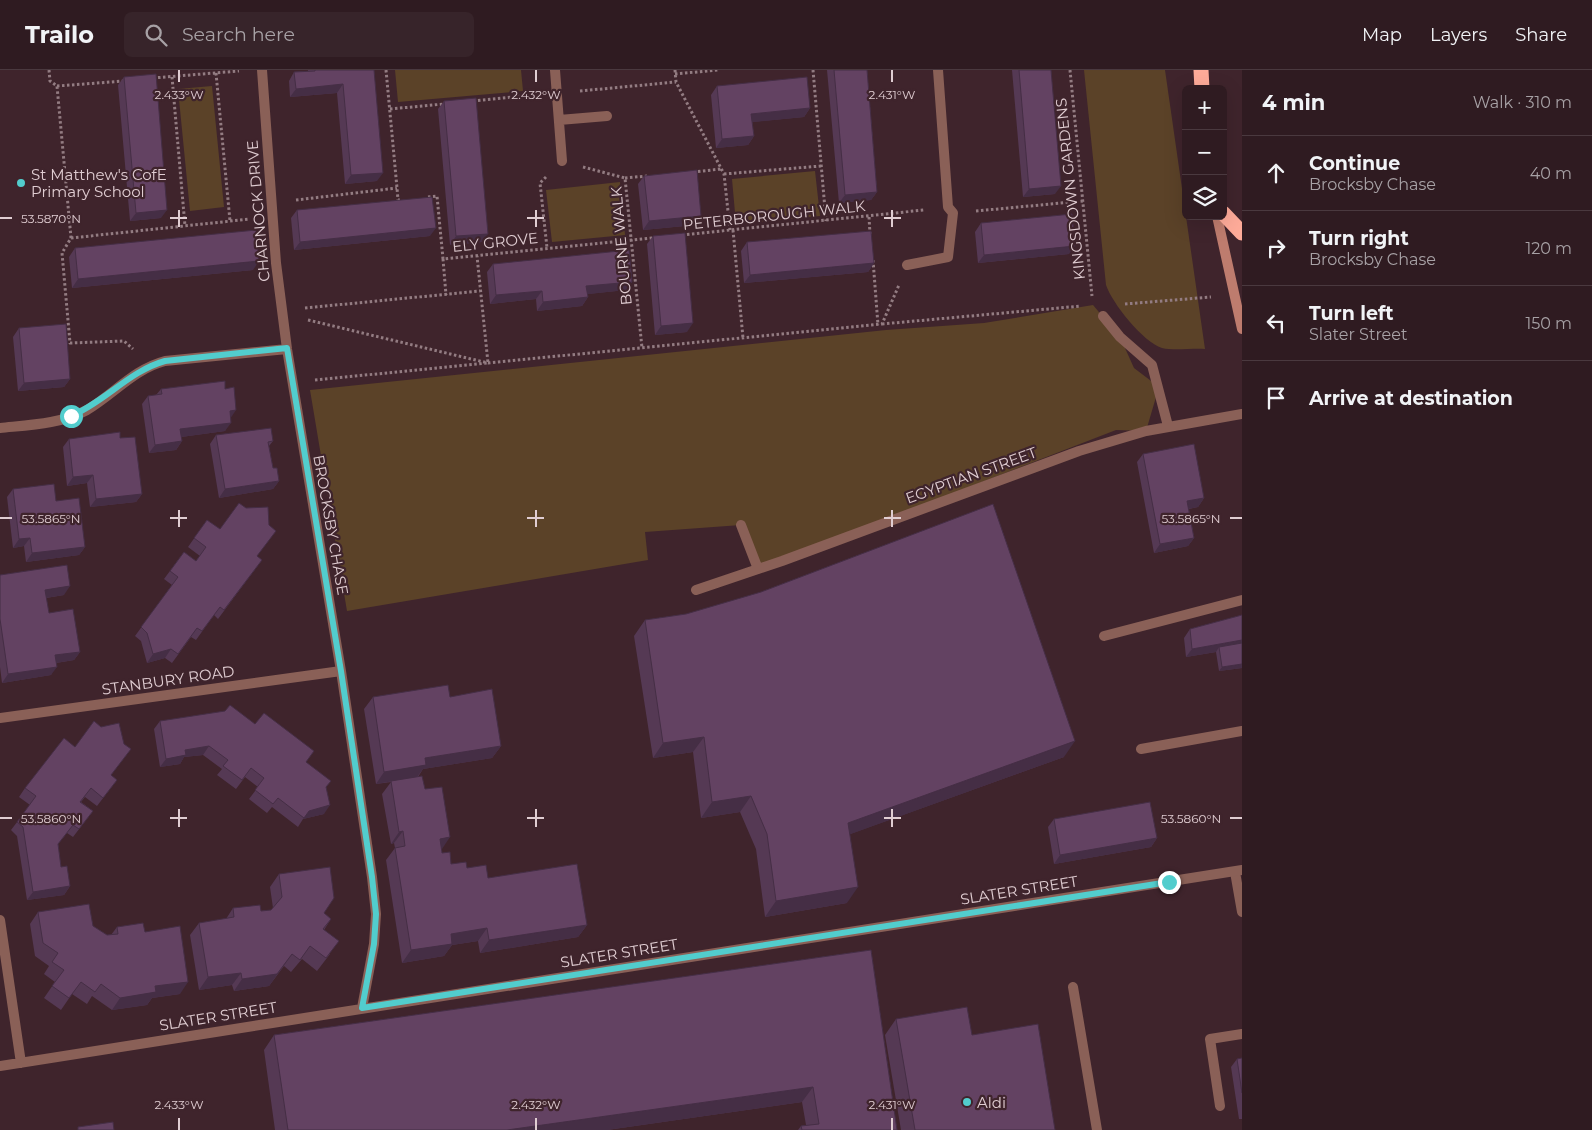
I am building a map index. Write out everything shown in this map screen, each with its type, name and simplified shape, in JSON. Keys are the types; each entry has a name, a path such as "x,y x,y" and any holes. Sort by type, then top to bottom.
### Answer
{"highway":[{"path":"1201,70 1202,85"},
{"path":"1227,217 1242,233"}],"main road":[{"path":"1218,220 1242,329"}],"street":[{"name":"CHARNOCK DRIVE","path":"262,70 273,217 287,348"},
{"path":"555,70 562,161"},
{"path":"907,264 948,257 950,210 938,70"},
{"path":"559,120 607,116"},
{"path":"1103,316 1120,337 1152,365 1168,426"},
{"path":"0,428 51,422 86,410 152,365 165,361 287,348"},
{"name":"BROCKSBY CHASE","path":"287,348 341,671 376,914 374,944 362,1008"},
{"name":"EGYPTIAN STREET","path":"696,590 1079,451 1168,426 1242,414"},
{"path":"741,525 758,569"},
{"path":"1104,636 1242,600"},
{"name":"STANBURY ROAD","path":"0,718 341,671"},
{"path":"1141,749 1242,731"},
{"path":"1238,871 1242,912"},
{"name":"SLATER STREET","path":"0,1066 1238,871"},
{"path":"0,920 20,1063"},
{"path":"1073,987 1097,1130"},
{"path":"1220,1106 1210,1039 1242,1034"}],"path":[{"path":"49,70 50,81 57,86 134,80"},
{"path":"386,70 398,200 408,199"},
{"path":"718,70 675,72 676,82 724,174 732,230 743,338"},
{"path":"813,70 826,221"},
{"name":"KINGSDOWN GARDENS","path":"1070,70 1093,305"},
{"path":"143,79 241,71"},
{"path":"216,73 230,221"},
{"path":"172,77 185,226"},
{"path":"468,102 676,82"},
{"path":"57,86 71,238 62,253 70,343 124,341 152,365"},
{"path":"390,109 449,104"},
{"path":"547,248 540,183 562,161"},
{"name":"BOURNE WALK","path":"562,161 626,178 642,348"},
{"path":"724,174 821,166"},
{"path":"683,173 722,169"},
{"path":"626,178 654,176"},
{"path":"272,203 397,188"},
{"name":"ELY GROVE","path":"418,198 437,196 443,259 631,240"},
{"name":"PETERBOROUGH WALK","path":"681,235 950,210 1083,201"},
{"path":"71,238 273,217"},
{"path":"868,217 870,237"},
{"path":"631,240 661,237"},
{"path":"477,256 488,363"},
{"path":"872,256 880,324"},
{"path":"443,259 446,294"},
{"path":"880,324 907,264"},
{"path":"282,313 480,291"},
{"path":"1122,304 1169,302 1234,294"},
{"path":"292,383 880,324 1093,305 1103,316"},
{"path":"282,313 488,363"}],"shaded area":[{"path":"395,70 521,70 523,91 398,102"},
{"path":"1084,70 1165,70 1182,189 1182,220 1187,220 1205,349 1167,349 1154,344 1129,321 1109,293 1106,285"},
{"path":"212,86 224,207 190,211 178,89"},
{"path":"815,171 820,216 736,224 732,179"},
{"path":"620,182 625,235 552,242 546,190"},
{"path":"1093,305 1120,337 1134,368 1159,387 1146,431 1116,430 758,569 741,525 645,532 648,560 347,611 310,390 886,330 984,323"}],"building":[{"path":"374,70 383,173 351,175 343,84 296,89 294,72"},
{"path":"834,70 867,70 877,192 845,195"},
{"path":"1019,70 1051,70 1061,186 1029,189"},
{"path":"156,74 167,210 136,213 124,77"},
{"path":"807,77 810,108 751,114 754,136 722,139 717,86"},
{"path":"476,98 488,234 456,236 444,101"},
{"path":"697,170 701,216 649,221 644,176"},
{"path":"432,197 436,228 300,242 297,210"},
{"path":"1072,214 1075,246 984,255 981,223"},
{"path":"256,230 259,261 78,279 75,248"},
{"path":"871,231 874,263 750,275 747,242"},
{"path":"685,233 693,323 661,326 653,236"},
{"path":"629,250 632,282 586,286 588,297 543,302 542,291 496,295 493,264"},
{"path":"66,324 70,379 24,383 19,328"},
{"path":"225,381 225,389 234,387 236,410 230,411 231,423 180,429 182,441 155,445 148,396 162,394 161,389"},
{"path":"271,428 273,441 268,442 273,468 277,468 279,481 225,489 216,435"},
{"path":"120,432 120,438 135,437 142,494 96,499 93,475 73,477 69,439"},
{"path":"1194,444 1204,498 1187,501 1194,538 1160,544 1143,454"},
{"path":"54,484 56,501 79,498 85,547 32,553 30,538 19,539 13,489"},
{"path":"239,503 246,508 268,507 269,525 276,531 257,556 262,560 224,610 220,607 202,631 197,628 178,654 171,649 153,654 147,633 141,627 178,577 170,571 184,552 196,561 206,547 194,538 207,520 220,529"},
{"path":"993,504 1075,741 848,823 858,887 776,901 767,834 751,796 712,802 704,737 663,743 645,620 686,614 761,592"},
{"path":"67,565 70,586 45,590 49,613 73,609 80,652 55,655 57,667 8,674 0,619 0,575"},
{"path":"1242,615 1242,640 1192,649 1190,629"},
{"path":"1242,643 1242,664 1222,667 1219,647"},
{"path":"448,685 450,697 492,689 501,746 425,758 426,765 384,772 373,697"},
{"path":"230,705 255,724 264,713 314,751 306,762 331,781 326,787 330,805 309,811 304,818 278,798 273,804 255,790 264,778 251,768 242,780 223,766 228,760 209,746 185,750 186,755 166,759 160,721 225,711"},
{"path":"94,721 101,727 119,723 124,744 131,749 111,775 117,780 103,798 91,788 80,802 93,811 79,829 73,825 58,844 61,867 67,866 70,886 33,892 23,827 17,822 36,796 25,788 64,738 75,747"},
{"path":"422,776 425,789 442,787 450,837 440,839 442,853 450,852 451,864 466,862 467,868 486,865 488,878 577,864 587,925 489,940 487,928 451,934 452,944 411,950 395,848 405,846 403,831 399,832 391,781"},
{"path":"1150,802 1157,838 1060,855 1054,819"},
{"path":"330,867 334,898 324,913 331,919 323,929 339,941 326,958 310,946 300,960 292,954 277,974 242,979 241,973 208,977 199,923 234,917 233,908 260,905 261,911 271,910 282,897 279,874"},
{"path":"89,904 93,926 107,935 118,934 117,927 143,923 145,932 180,926 188,982 155,986 156,992 120,998 101,984 95,992 81,982 69,998 52,986 64,970 52,962 58,953 43,943 38,912"},
{"path":"871,950 897,1130 802,1130 801,1126 819,1124 813,1087 507,1130 288,1130 274,1035"},
{"name":"Aldi","path":"967,1007 972,1035 1038,1024 1055,1130 915,1130 896,1019"},
{"path":"1242,1058 1242,1093 1237,1059"},
{"path":"113,1122 114,1130 78,1130 78,1127"}],"place":[{"name":"St Matthew's CofE Primary School","path":"21,183"},
{"name":"Aldi","path":"967,1102"}],"route":[{"path":"71,416 86,410 142,370 152,365 165,361 287,348 341,671 372,877 376,914 374,944 362,1008 1169,882"}]}
